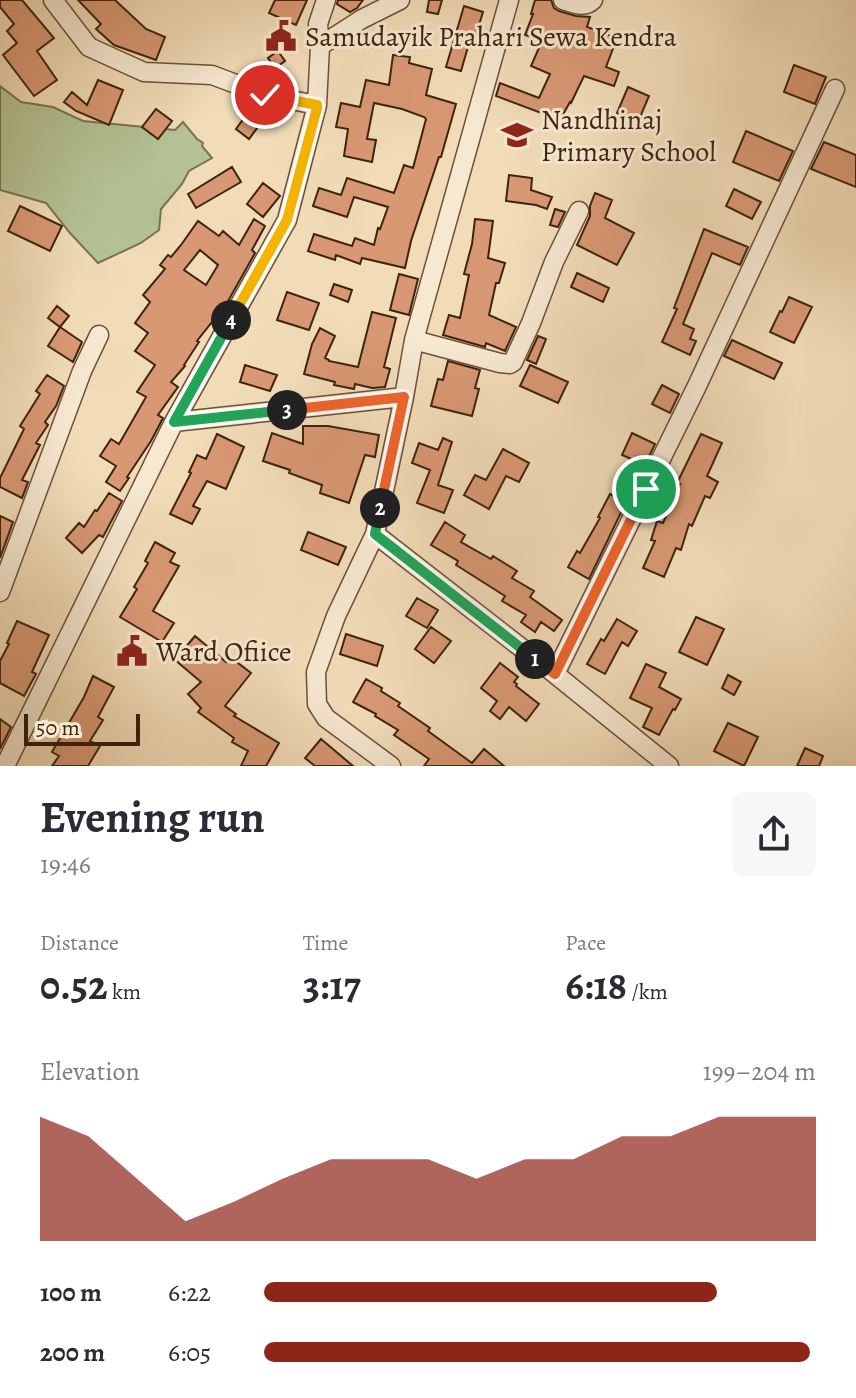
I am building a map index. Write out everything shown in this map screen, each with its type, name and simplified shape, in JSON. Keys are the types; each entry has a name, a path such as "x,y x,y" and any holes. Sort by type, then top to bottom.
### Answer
{"street":[{"path":"53,0 89,47 144,72 212,75 265,95 317,105"},
{"path":"5,766 174,422 287,220 317,105 318,24 326,0"},
{"path":"320,46 362,19 400,0"},
{"path":"391,766 326,718 317,704 316,672 336,616 375,534 414,340 509,0"},
{"path":"563,0 583,6 593,0"},
{"path":"555,674 696,388 835,89"},
{"path":"414,340 500,363 513,362 554,262 579,211"},
{"path":"0,592 82,371 99,335"},
{"path":"174,422 404,397"},
{"path":"375,534 669,766"}],"green space":[{"path":"0,86 21,102 53,107 83,121 175,130 183,122 203,143 202,146 212,158 189,171 161,209 159,230 141,243 98,263 46,203 0,190"}],"building":[{"path":"0,0 22,0 54,38 37,51 57,80 34,96 3,55 17,43 7,31 14,24 0,7"},
{"path":"78,0 115,0 146,29 165,37 156,60 114,45 96,29 101,24"},
{"path":"275,0 307,0 296,25 269,13"},
{"path":"338,0 363,0 350,12 337,4"},
{"path":"429,0 442,0 438,14 427,12"},
{"path":"535,0 551,0 559,11 590,17 587,27 617,38 606,67 619,72 614,86 584,76 560,120 496,96 500,83 539,98 550,74 531,66 542,41 525,35"},
{"path":"464,6 483,12 476,35 472,33 461,71 446,67"},
{"path":"278,51 285,61 275,68 268,58"},
{"path":"393,55 410,57 409,63 432,69 426,95 456,104 405,268 362,258 360,264 336,255 335,260 308,251 314,234 352,246 355,238 374,245 388,207 354,197 347,217 313,206 319,188 341,195 347,178 394,193 404,165 413,168 424,117 374,103 367,139 376,140 372,162 344,156 348,129 336,127 341,103 360,107 366,80 389,85"},
{"path":"794,65 826,77 815,104 784,92"},
{"path":"98,80 123,90 109,125 76,111 64,102 72,92 87,105"},
{"path":"628,87 649,96 638,122 617,113"},
{"path":"253,106 266,116 249,139 236,129"},
{"path":"156,109 172,121 158,139 142,127"},
{"path":"746,131 793,151 779,181 733,162"},
{"path":"824,142 856,155 856,187 811,169"},
{"path":"232,167 241,182 196,208 188,194"},
{"path":"509,175 532,178 531,190 552,197 547,209 506,201"},
{"path":"263,183 280,196 263,217 247,204"},
{"path":"734,189 761,202 752,219 726,206"},
{"path":"595,193 612,200 605,218 634,233 617,265 577,245 590,216"},
{"path":"20,206 62,226 50,251 8,231"},
{"path":"555,209 565,212 558,227 550,225"},
{"path":"254,219 265,226 252,250 255,253 227,303 197,341 185,366 171,382 178,387 158,415 163,418 120,491 106,482 116,466 100,456 111,439 119,444 146,397 137,392 155,365 135,351 148,333 135,323 150,302 143,295 165,269 160,265 168,255 171,257 198,221 219,236 223,231 239,245","holes":["200,250 218,265 206,285 184,270"]},
{"path":"475,219 493,221 488,258 505,263 499,283 496,283 489,315 516,327 505,351 486,343 485,347 443,335 449,315 460,318 469,275 464,274"},
{"path":"704,229 748,247 740,265 712,253 683,324 694,329 690,339 696,341 690,355 662,342 677,309 674,308"},
{"path":"577,273 609,288 603,302 571,287"},
{"path":"399,274 418,279 409,315 390,310"},
{"path":"334,284 352,290 348,302 330,295"},
{"path":"287,292 319,303 309,330 277,320"},
{"path":"789,297 812,307 794,343 770,332"},
{"path":"57,306 69,316 60,327 48,318"},
{"path":"372,312 396,318 384,367 390,369 385,387 355,384 354,389 304,374 320,328 335,336 325,358 358,367"},
{"path":"60,327 82,342 73,362 48,346"},
{"path":"538,336 546,339 536,364 527,360"},
{"path":"732,340 782,363 774,379 724,356"},
{"path":"448,361 480,370 472,416 431,406 438,379 443,380"},
{"path":"245,365 277,375 270,391 240,382"},
{"path":"530,365 568,382 558,403 520,386"},
{"path":"47,375 64,386 45,422 48,425 36,443 40,445 22,480 28,482 22,498 0,487 0,478 24,429 20,426 40,394 36,391"},
{"path":"662,385 679,394 670,413 652,404"},
{"path":"303,426 328,426 379,435 375,457 365,455 349,503 320,493 322,485 263,461 272,433 303,444"},
{"path":"632,433 655,444 645,465 622,455"},
{"path":"217,434 244,447 226,489 207,481 193,506 200,509 192,524 170,514 197,455 206,459"},
{"path":"701,434 722,443 707,476 718,482 710,498 705,496 692,526 689,524 681,550 676,548 664,577 643,568 655,541 651,540 657,521 663,523 680,484 677,483"},
{"path":"443,438 452,442 438,485 453,490 444,513 417,503 430,470 412,463 419,443 438,450"},
{"path":"503,449 529,463 519,482 506,476 489,509 464,495 475,475 486,480"},
{"path":"109,493 122,501 103,537 99,535 82,553 66,538 79,523 84,527"},
{"path":"610,494 626,502 589,579 568,567 577,551 580,553"},
{"path":"0,516 13,522 0,558"},
{"path":"445,522 465,535 461,542 517,571 512,578 534,591 530,597 562,620 554,631 541,622 535,632 521,622 526,615 502,601 505,596 431,545"},
{"path":"308,532 346,547 338,565 301,550"},
{"path":"155,542 175,553 170,562 179,566 153,611 174,623 162,642 120,617 137,589 134,587 148,563 145,561"},
{"path":"417,598 438,610 427,628 406,616"},
{"path":"696,617 724,629 707,665 679,652"},
{"path":"617,619 637,631 628,646 622,642 605,674 587,664"},
{"path":"17,621 49,635 32,672 36,674 24,696 0,683 0,661"},
{"path":"431,627 451,641 434,663 415,649"},
{"path":"346,634 383,646 377,666 340,654"},
{"path":"195,636 226,662 230,657 251,673 225,706 236,714 234,716 279,743 266,766 241,766 248,751 232,742 234,738 198,712 201,708 188,694 201,682 175,660"},
{"path":"500,663 518,677 514,682 516,686 539,704 526,721 509,707 500,719 490,711 497,701 481,688"},
{"path":"646,664 666,673 659,687 681,699 659,735 643,727 652,708 630,698"},
{"path":"728,675 741,682 734,695 722,688"},
{"path":"93,676 114,687 98,717 103,720 90,741 100,746 88,766 52,766 59,756 52,752"},
{"path":"366,679 382,688 381,691 400,703 398,706 430,728 428,731 472,763 484,749 504,766 424,766 429,759 394,735 398,730 353,702"},
{"path":"0,719 11,727 0,749"},
{"path":"728,723 758,737 744,766 714,751"},
{"path":"321,739 353,766 315,766 305,758"},
{"path":"805,748 823,756 819,766 797,766"}],"place":[{"name":"Samudayik Prahari Sewa Kendra","path":"281,36"},
{"name":"Nandhinaj Primary School","path":"517,135"},
{"name":"Ward Ofiice","path":"132,651"}],"route":[{"path":"265,95 317,105 287,220 174,422 404,397 375,534 555,674 646,489"}]}
